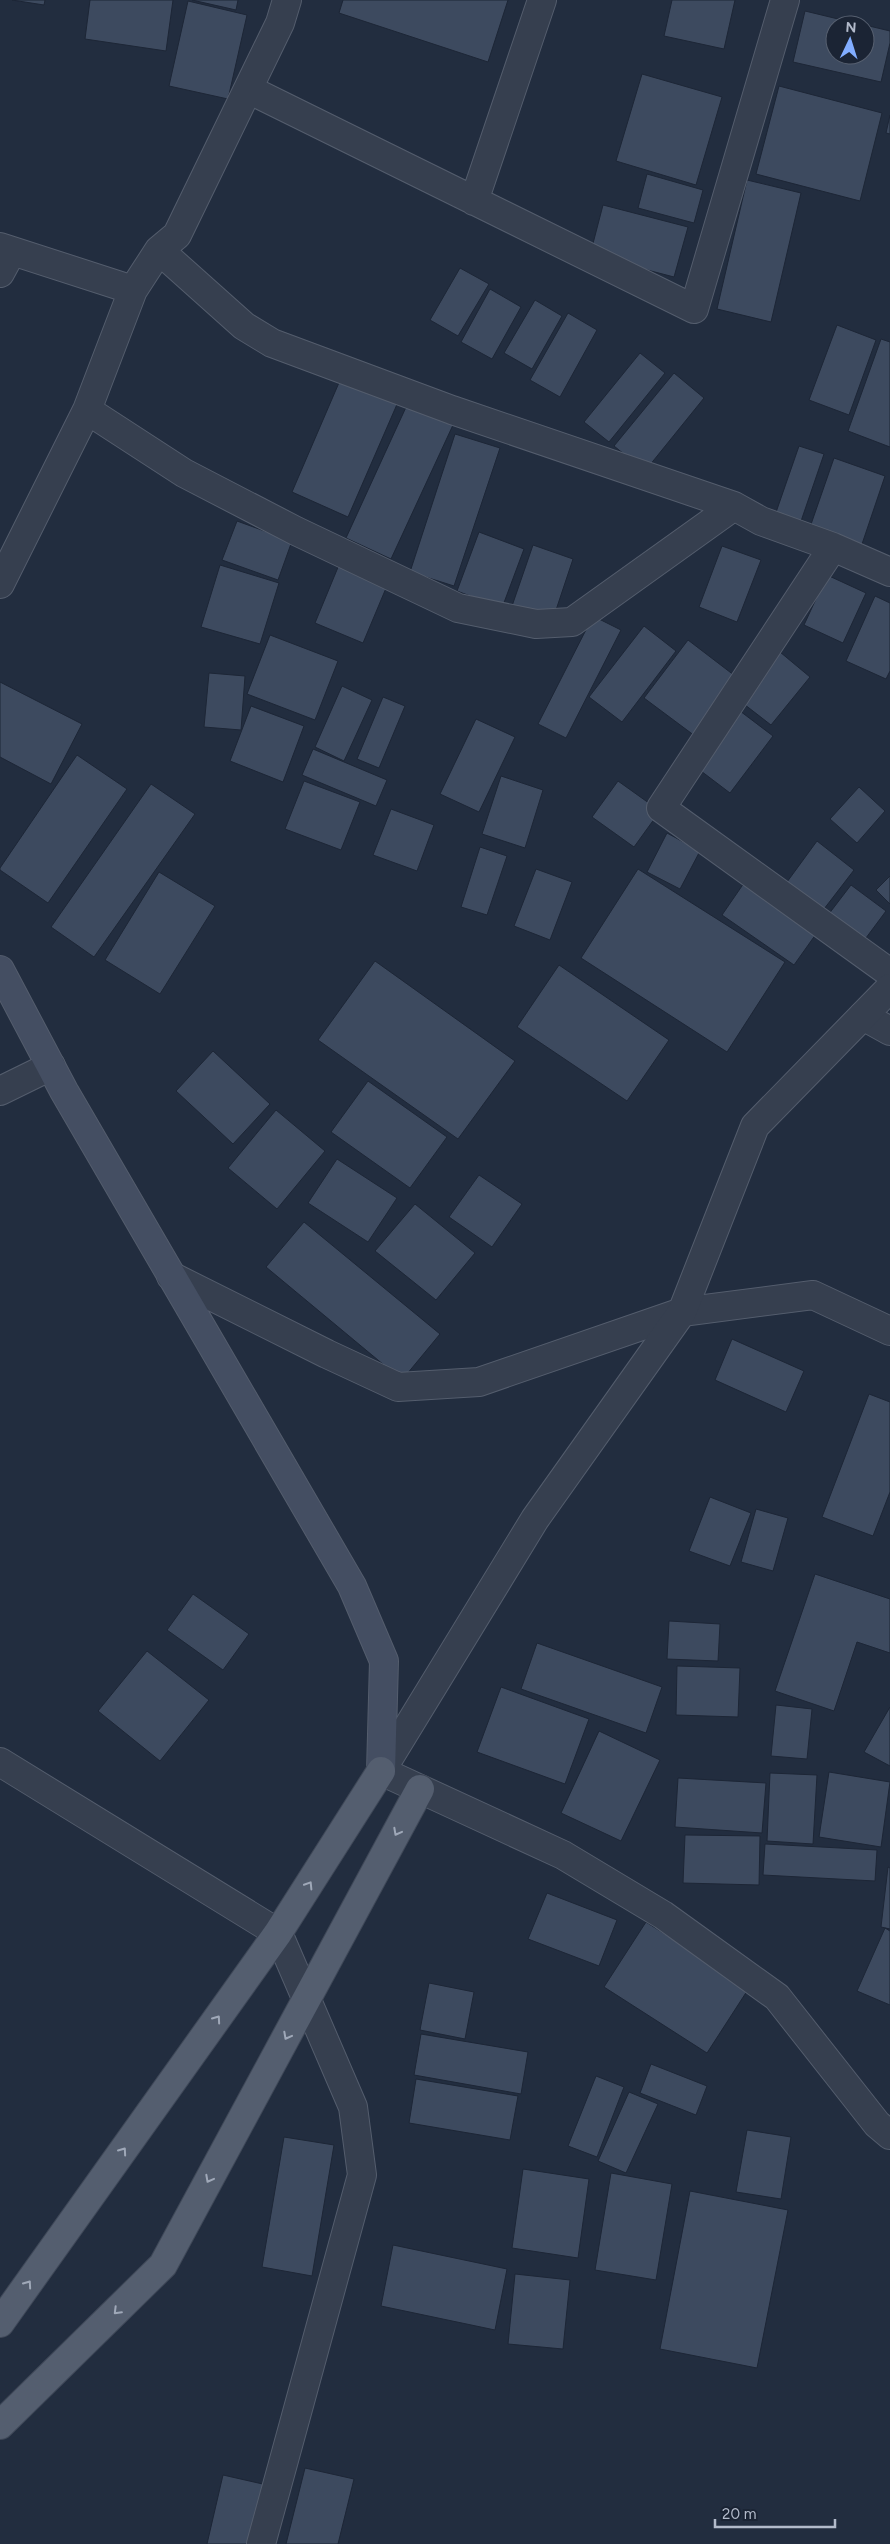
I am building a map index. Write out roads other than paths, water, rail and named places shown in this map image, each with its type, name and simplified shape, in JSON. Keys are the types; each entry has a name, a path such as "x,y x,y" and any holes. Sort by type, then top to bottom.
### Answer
{"main road":[{"path":"0,970 51,1066 352,1586 384,1660 381,1771 278,1933 0,2323"},
{"path":"0,2425 163,2265 420,1789"}],"street":[{"path":"0,584 87,410 133,290 159,250 178,236 280,23 287,0"},
{"path":"474,201 542,0"},
{"path":"248,89 694,309 785,0"},
{"path":"159,250 244,326 272,343 488,422 734,506 760,521 833,547 890,572"},
{"path":"4,257 133,290"},
{"path":"87,410 184,473 449,604 458,608 536,624 572,622 734,506"},
{"path":"833,547 661,808 890,973"},
{"path":"890,988 755,1126 682,1312 535,1519 381,1771 564,1855 663,1915 777,1997 877,2124 890,2134"},
{"path":"863,1016 890,1031"},
{"path":"0,1091 51,1066"},
{"path":"172,1276 398,1387 478,1382 682,1312 813,1295 890,1331"},
{"path":"0,1762 278,1933 353,2107 362,2175 261,2544"}]}
